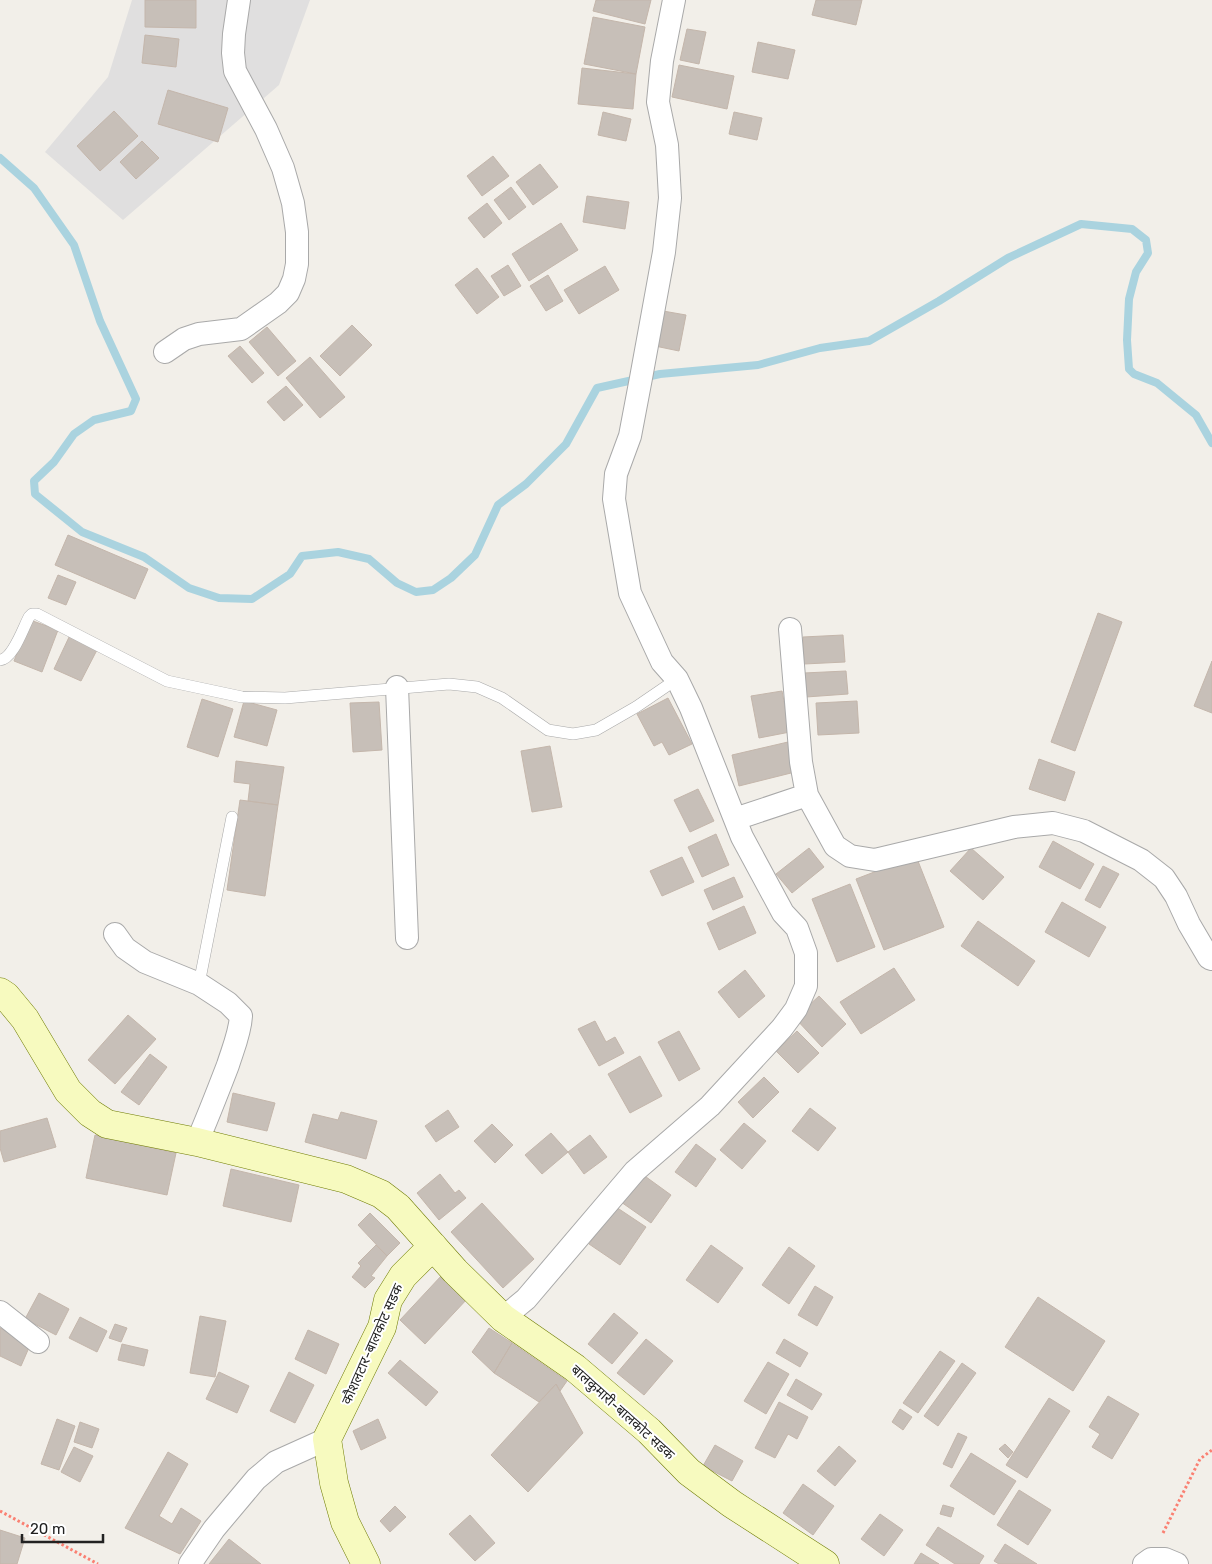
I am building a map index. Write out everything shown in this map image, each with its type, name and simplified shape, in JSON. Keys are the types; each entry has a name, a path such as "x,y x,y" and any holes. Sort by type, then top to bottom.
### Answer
{"main road":[{"name":"बालकुमारी-बालकोट सडक","path":"0,992 6,996 25,1019 68,1091 90,1113 108,1124 197,1142 346,1179 381,1194 398,1207 503,1318 576,1368 648,1432 689,1472 732,1504 825,1564"},
{"name":"कौशलटार-बालकोट सडक","path":"327,1439 382,1327 388,1300 403,1276 433,1246"},
{"path":"327,1439 334,1483 345,1522 366,1564"}],"street":[{"path":"165,352 184,339 199,334 241,329 278,303 288,292 294,279 297,264 297,240 293,203 283,168 266,129 235,71 233,53 234,34 239,0"},
{"path":"503,1318 526,1299 635,1171 710,1106 782,1028 796,1009 806,986 806,954 797,928 783,913 742,837 691,708 677,679 662,662 630,593 614,499 616,474 630,436 664,252 670,198 667,145 658,102 662,61 674,0"},
{"path":"790,629 801,762 807,795 835,846 850,856 875,860 1014,827 1053,823 1084,831 1141,860 1164,878 1176,896 1209,958 1212,959"},
{"path":"397,687 407,938"},
{"path":"735,819 807,795"},
{"path":"115,934 125,948 145,962 199,984 228,1003 241,1016 240,1027 213,1105 197,1142"},
{"path":"0,1312 38,1342"},
{"path":"190,1564 214,1529 256,1479 276,1462 327,1439"},
{"path":"1147,1561 1165,1559 1177,1564"}],"lane":[{"path":"0,660 4,660 10,654 29,617 32,614 37,614 167,681 242,697 285,698 449,684 478,687 502,698 548,730 573,734 596,730 636,707 677,679"},
{"path":"199,984 232,817"}],"path":[{"path":"1147,1561 1200,1459 1212,1450"},
{"path":"0,1511 98,1564"}],"shaded area":[{"path":"132,0 310,0 279,85 123,220 45,152 108,77"}],"building":[{"path":"145,0 196,0 196,28 145,27"},
{"path":"596,0 651,0 645,24 593,11"},
{"path":"816,0 862,0 856,25 812,15"},
{"path":"593,17 645,27 636,74 584,64"},
{"path":"687,29 706,32 699,64 680,60"},
{"path":"145,35 179,39 176,67 142,63"},
{"path":"758,42 795,50 788,79 752,72"},
{"path":"679,65 734,76 727,109 672,97"},
{"path":"582,68 636,74 633,109 578,104"},
{"path":"168,90 228,108 218,142 158,124"},
{"path":"114,111 138,136 100,171 77,146"},
{"path":"603,112 631,119 626,141 598,135"},
{"path":"734,112 762,118 757,140 729,134"},
{"path":"142,141 159,158 136,179 120,162"},
{"path":"493,156 509,176 482,196 467,176"},
{"path":"540,164 558,187 533,205 516,182"},
{"path":"511,187 526,207 509,220 494,200"},
{"path":"587,196 629,202 625,229 583,222"},
{"path":"487,203 502,223 484,238 468,218"},
{"path":"561,223 578,250 529,281 512,254"},
{"path":"508,265 521,286 504,296 491,276"},
{"path":"605,266 619,290 579,314 564,290"},
{"path":"477,268 499,297 477,314 455,285"},
{"path":"548,275 563,301 546,311 530,286"},
{"path":"663,311 686,315 679,351 655,346"},
{"path":"352,325 372,345 340,376 320,356"},
{"path":"267,327 296,361 278,376 249,342"},
{"path":"240,346 264,373 252,383 228,356"},
{"path":"310,357 345,397 320,418 286,378"},
{"path":"286,386 303,405 284,421 267,402"},
{"path":"68,535 148,569 135,599 55,565"},
{"path":"58,575 76,582 66,605 48,598"},
{"path":"1098,613 1122,622 1075,751 1051,742"},
{"path":"30,620 58,630 42,672 14,661"},
{"path":"70,635 98,648 81,681 54,669"},
{"path":"843,635 845,662 804,664 803,637"},
{"path":"1212,661 1212,713 1194,706"},
{"path":"846,671 848,694 806,697 804,673"},
{"path":"782,691 790,732 759,738 751,696"},
{"path":"668,698 692,744 669,755 662,742 654,746 637,714"},
{"path":"202,699 233,709 218,757 187,747"},
{"path":"244,701 277,710 267,746 234,737"},
{"path":"857,701 859,733 818,735 816,703"},
{"path":"379,702 382,750 353,752 350,703"},
{"path":"788,742 795,772 739,786 732,755"},
{"path":"550,746 562,807 532,812 521,751"},
{"path":"1039,759 1075,772 1065,801 1029,789"},
{"path":"236,761 284,767 278,805 248,801 250,784 234,782"},
{"path":"698,789 714,821 690,832 674,800"},
{"path":"240,800 278,805 265,896 227,890"},
{"path":"716,834 729,865 702,877 688,847"},
{"path":"1053,841 1094,864 1080,889 1039,867"},
{"path":"809,848 824,867 792,893 776,874"},
{"path":"971,848 1004,877 983,900 950,871"},
{"path":"916,856 944,927 884,950 856,879"},
{"path":"682,857 694,882 662,896 650,871"},
{"path":"1103,866 1119,874 1100,908 1085,900"},
{"path":"734,877 743,897 713,910 704,890"},
{"path":"850,884 875,947 837,962 812,899"},
{"path":"1062,902 1106,927 1089,957 1045,932"},
{"path":"744,906 756,933 719,950 707,923"},
{"path":"978,921 1035,961 1018,986 961,946"},
{"path":"894,968 915,1000 861,1034 840,1002"},
{"path":"745,970 765,996 739,1018 718,992"},
{"path":"819,996 846,1024 822,1047 795,1018"},
{"path":"128,1015 156,1039 115,1084 88,1060"},
{"path":"595,1021 606,1042 615,1037 624,1053 599,1066 578,1029"},
{"path":"679,1031 700,1069 679,1081 658,1042"},
{"path":"797,1031 819,1053 798,1073 776,1051"},
{"path":"150,1054 167,1067 139,1105 121,1092"},
{"path":"640,1056 662,1096 630,1113 608,1074"},
{"path":"764,1077 779,1092 753,1118 738,1102"},
{"path":"233,1093 275,1103 267,1131 227,1122"},
{"path":"810,1108 836,1128 818,1151 792,1131"},
{"path":"448,1110 459,1127 436,1142 425,1126"},
{"path":"341,1112 377,1121 366,1159 305,1142 313,1114 338,1120"},
{"path":"47,1118 56,1147 4,1162 0,1148 0,1131"},
{"path":"744,1123 766,1141 742,1169 720,1150"},
{"path":"492,1124 513,1145 495,1163 474,1141"},
{"path":"551,1133 568,1152 542,1174 525,1155"},
{"path":"95,1135 176,1153 167,1195 86,1178"},
{"path":"590,1135 607,1157 584,1174 568,1152"},
{"path":"696,1144 716,1159 696,1187 675,1172"},
{"path":"231,1169 299,1185 291,1222 223,1206"},
{"path":"440,1174 455,1193 459,1190 466,1198 439,1220 417,1193"},
{"path":"642,1174 671,1195 651,1223 621,1202"},
{"path":"482,1203 534,1259 503,1288 451,1232"},
{"path":"616,1207 646,1227 620,1265 589,1244"},
{"path":"370,1213 400,1243 387,1256 358,1225"},
{"path":"376,1245 387,1256 371,1276 375,1278 365,1288 352,1277 361,1266 358,1263"},
{"path":"711,1245 743,1268 718,1303 686,1280"},
{"path":"789,1247 815,1266 789,1304 762,1285"},
{"path":"442,1275 468,1298 425,1344 400,1320"},
{"path":"815,1286 833,1297 817,1326 798,1315"},
{"path":"39,1293 69,1309 56,1335 25,1319"},
{"path":"1038,1297 1105,1341 1073,1391 1005,1347"},
{"path":"614,1313 638,1333 612,1364 588,1344"},
{"path":"200,1316 226,1321 215,1377 190,1373"},
{"path":"80,1317 107,1331 97,1352 69,1338"},
{"path":"115,1324 127,1328 121,1342 109,1338"},
{"path":"0,1328 31,1343 21,1366 0,1356"},
{"path":"489,1328 512,1343 494,1373 472,1352"},
{"path":"308,1330 339,1344 326,1374 295,1359"},
{"path":"646,1339 673,1361 644,1395 617,1373"},
{"path":"784,1339 808,1353 800,1367 776,1353"},
{"path":"512,1343 567,1381 560,1391 556,1384 539,1402 494,1373"},
{"path":"122,1344 148,1350 144,1366 118,1360"},
{"path":"940,1351 955,1361 918,1413 903,1403"},
{"path":"400,1360 438,1392 426,1406 388,1373"},
{"path":"768,1362 789,1374 766,1414 744,1401"},
{"path":"962,1363 976,1373 938,1426 924,1416"},
{"path":"219,1372 249,1386 237,1413 206,1399"},
{"path":"289,1372 314,1385 295,1423 270,1411"},
{"path":"796,1379 822,1394 812,1410 787,1395"},
{"path":"556,1384 583,1433 528,1492 491,1455"},
{"path":"1108,1396 1139,1414 1112,1459 1092,1447 1100,1434 1089,1427"},
{"path":"1049,1398 1070,1411 1027,1478 1006,1465"},
{"path":"779,1402 808,1417 797,1439 788,1434 775,1458 755,1448"},
{"path":"900,1409 912,1417 903,1430 892,1422"},
{"path":"57,1419 75,1426 59,1470 41,1464"},
{"path":"378,1419 386,1438 361,1450 353,1431"},
{"path":"80,1422 99,1429 92,1448 74,1442"},
{"path":"958,1433 967,1437 952,1468 943,1464"},
{"path":"1005,1444 1013,1452 1008,1458 999,1449"},
{"path":"715,1445 743,1461 732,1481 703,1466"},
{"path":"839,1446 856,1461 835,1486 817,1471"},
{"path":"74,1447 93,1456 80,1482 61,1472"},
{"path":"168,1452 188,1464 159,1516 172,1524 181,1508 201,1521 180,1554 125,1528"},
{"path":"971,1453 1016,1481 994,1515 950,1486"},
{"path":"803,1484 834,1506 813,1535 783,1513"},
{"path":"1019,1490 1051,1510 1028,1545 997,1525"},
{"path":"943,1505 954,1508 951,1517 940,1514"},
{"path":"395,1506 406,1517 390,1532 380,1521"},
{"path":"880,1514 903,1530 884,1556 861,1539"},
{"path":"470,1515 495,1543 475,1561 449,1534"},
{"path":"938,1527 984,1556 979,1564 955,1564 926,1545"},
{"path":"0,1530 25,1538 17,1564 0,1564"},
{"path":"229,1539 261,1564 209,1564"},
{"path":"1005,1544 1037,1564 999,1564 994,1561"},
{"path":"921,1553 939,1564 914,1564"}],"waterway":[{"path":"0,158 34,188 74,245 100,321 136,399 131,411 94,420 74,434 54,462 34,481 35,494 82,532 144,557 189,588 219,598 252,599 290,574 302,556 338,552 369,559 397,583 416,592 433,590 451,578 475,555 498,505 526,484 566,444 597,388 660,374 758,365 820,348 869,341 939,301 1008,258 1081,224 1132,229 1146,240 1148,253 1136,272 1129,299 1127,340 1129,369 1134,374 1157,383 1196,415 1212,443"}]}
